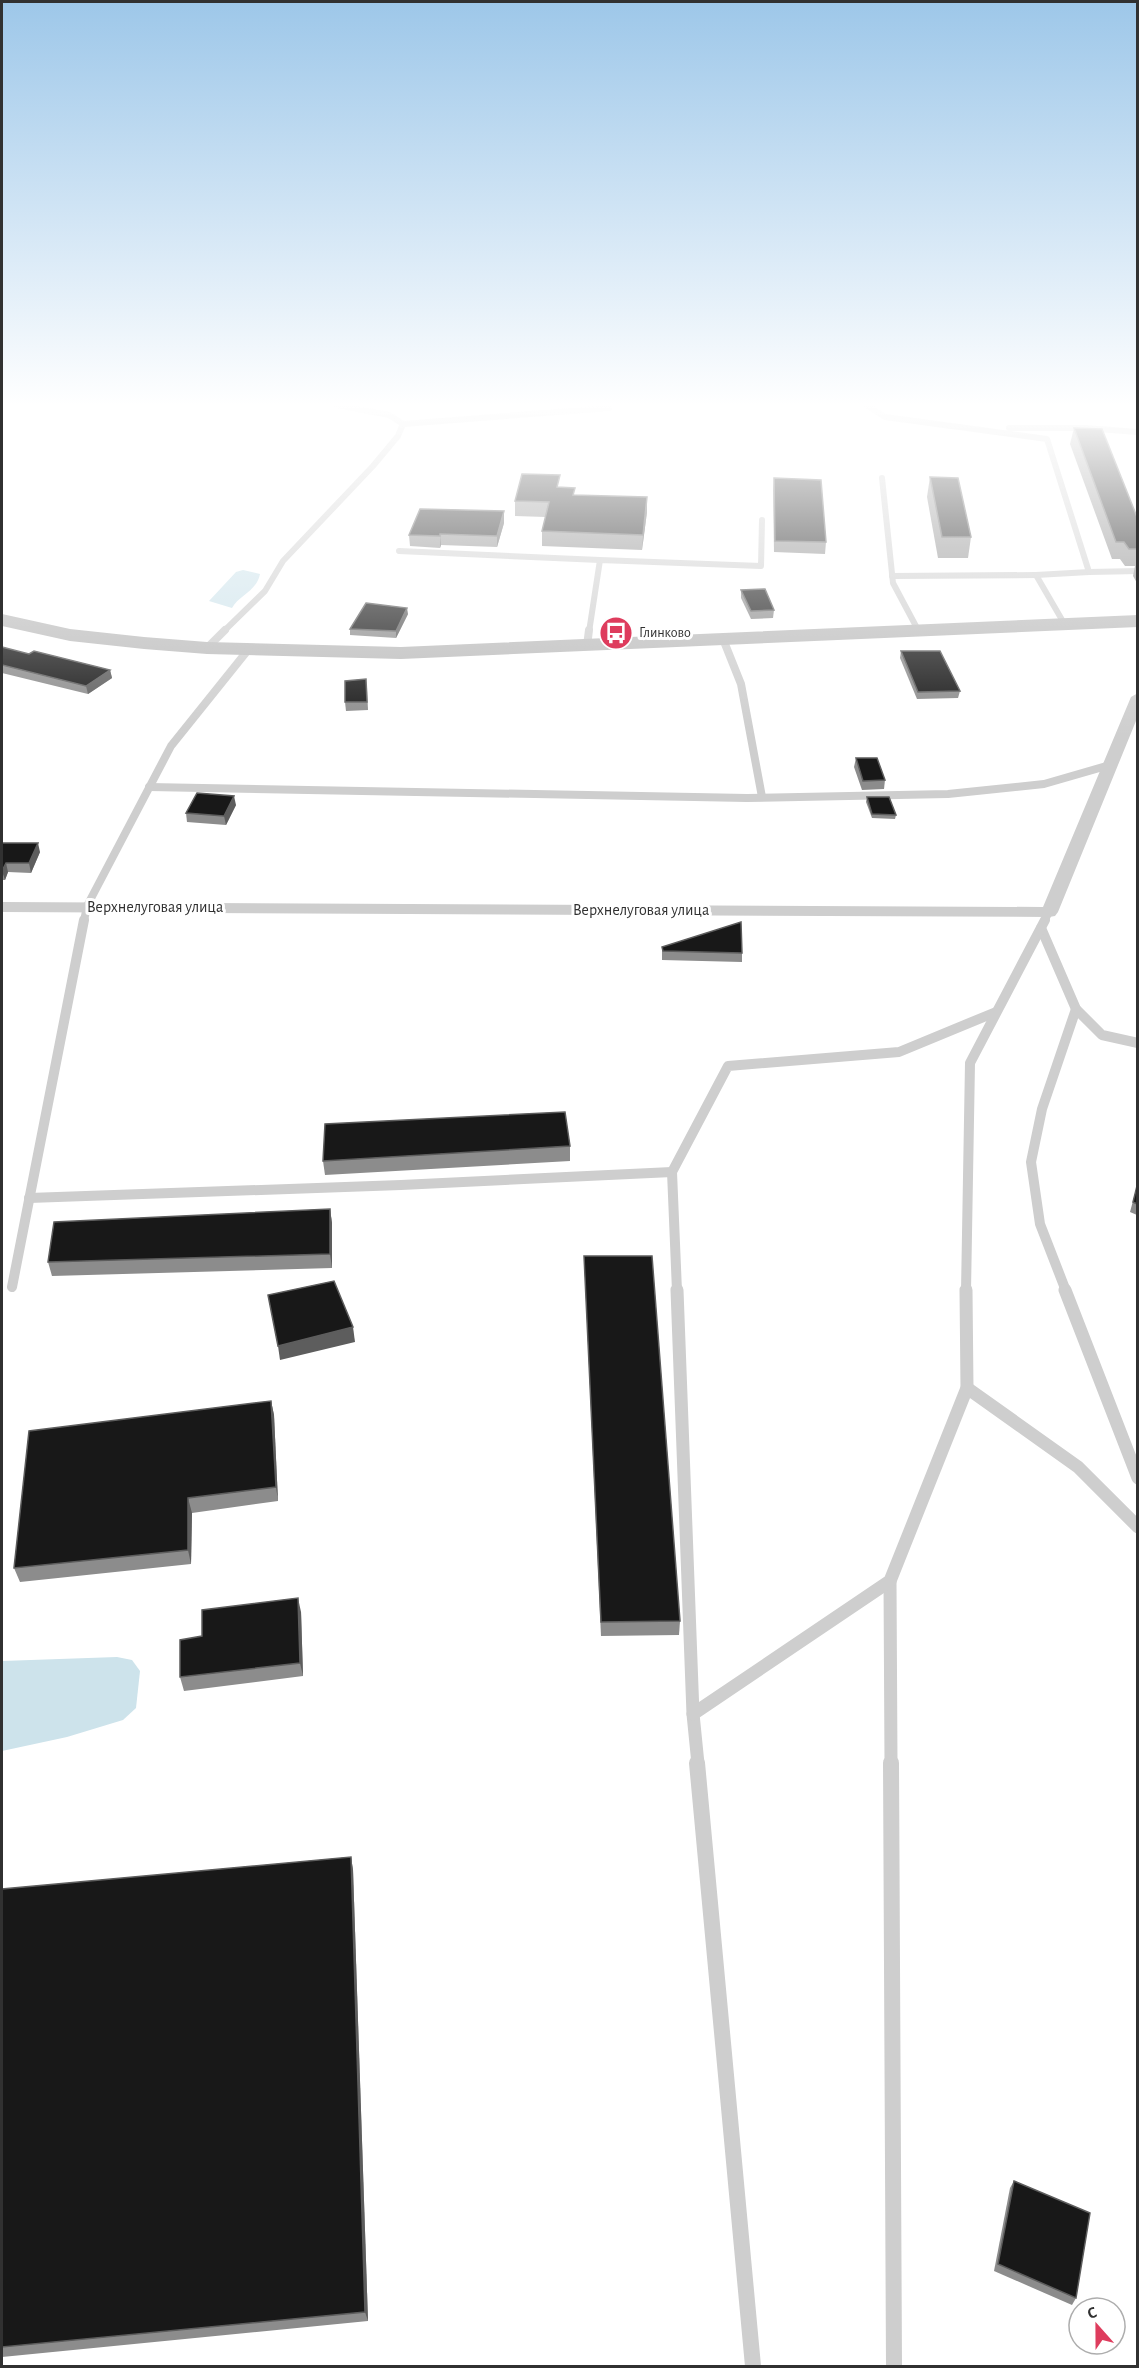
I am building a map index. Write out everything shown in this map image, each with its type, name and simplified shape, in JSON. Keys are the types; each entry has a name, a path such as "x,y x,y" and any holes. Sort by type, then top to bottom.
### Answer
{"main road":[{"path":"2,620 70,635 207,648 401,653 1137,621"}],"street":[{"path":"1049,912 1137,698"},
{"name":"Верхнелуговая улица","path":"2,907 1049,912"}],"lane":[{"path":"207,648 265,591 283,561 326,516"},
{"path":"886,516 893,583 918,630"},
{"path":"1071,516 1089,572"},
{"path":"399,551 761,566 762,520"},
{"path":"587,646 600,560"},
{"path":"892,576 1137,572"},
{"path":"1036,575 1065,625"},
{"path":"723,639 741,684 762,797"},
{"path":"12,1287 87,906 171,746 248,650"},
{"path":"149,787 762,797 948,794 1044,784 1110,765"},
{"path":"894,2367 890,1581 968,1388 965,1326 970,1063 1049,912"},
{"path":"1041,928 1076,1010 1102,1035 1137,1043"},
{"path":"1076,1010 1042,1108 1030,1162 1040,1224 1137,1478"},
{"path":"753,2367 693,1714 672,1172 728,1066 899,1052 996,1012"},
{"path":"29,1198 401,1185 672,1172"},
{"path":"968,1388 1078,1467 1137,1527"},
{"path":"693,1714 890,1581"}],"water":[{"path":"243,570 260,574 252,589 232,608 209,601 236,572"},
{"path":"117,1657 132,1660 140,1671 136,1708 123,1720 67,1737 2,1751 2,1661"}],"building":[{"path":"417,516 503,516 497,536 409,535"},
{"path":"546,516 645,516 643,535 542,531"},
{"path":"775,516 824,516 826,542 775,541"},
{"path":"938,516 966,516 971,537 942,537"},
{"path":"1106,516 1136,516 1137,549 1129,549 1124,542 1116,542"},
{"path":"765,589 774,610 751,611 741,590"},
{"path":"366,603 407,608 396,631 350,629"},
{"path":"2,647 29,654 34,651 110,670 86,686 2,665"},
{"path":"901,651 940,651 960,691 918,692"},
{"path":"366,679 367,702 345,702 345,681"},
{"path":"856,758 877,758 885,780 863,781"},
{"path":"197,793 234,796 224,816 186,813"},
{"path":"867,797 889,797 896,815 872,814"},
{"path":"2,843 38,843 29,863 6,863 2,871"},
{"path":"741,922 742,953 663,951 662,947"},
{"path":"565,1112 570,1146 323,1161 325,1124"},
{"path":"1137,1186 1137,1204 1133,1202"},
{"path":"330,1209 330,1254 48,1262 54,1222"},
{"path":"584,1256 652,1256 680,1621 601,1622"},
{"path":"334,1281 353,1327 278,1346 268,1295"},
{"path":"271,1401 276,1487 188,1498 188,1550 14,1568 29,1431"},
{"path":"298,1598 300,1663 180,1677 180,1640 202,1636 202,1610"},
{"path":"351,1857 365,2312 2,2347 2,1889"},
{"path":"1014,2181 1090,2213 1076,2296 1071,2296 998,2264"}],"place":[{"name":"Глинково","path":"616,633"}]}
